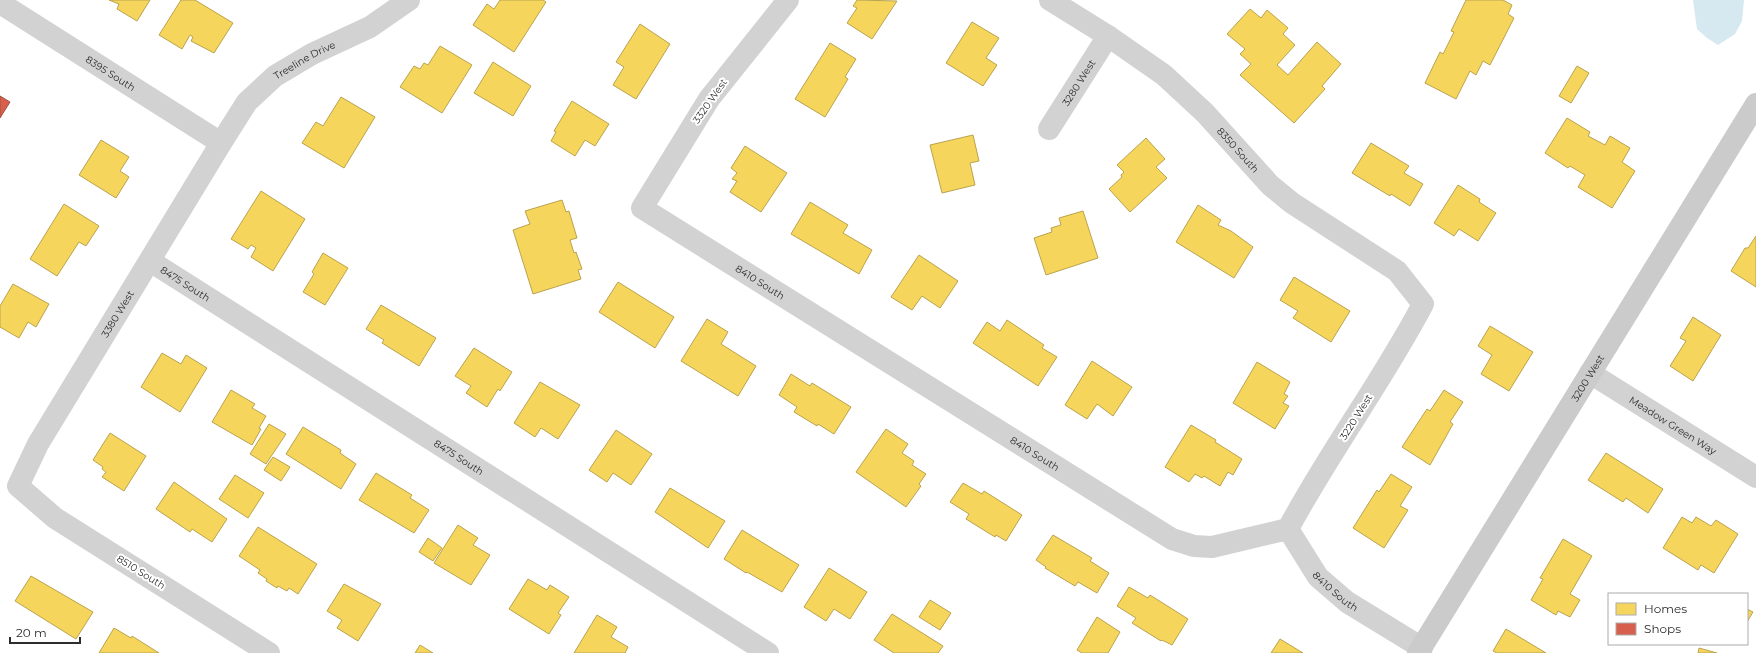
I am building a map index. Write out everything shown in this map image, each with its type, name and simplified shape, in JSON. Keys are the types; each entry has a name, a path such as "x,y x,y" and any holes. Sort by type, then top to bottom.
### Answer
{"street":[{"name":"Treeline Drive","path":"221,143 247,102 275,76 312,54 370,27 409,0"},
{"name":"3320 West","path":"642,208 709,99 788,0"},
{"name":"8350 South","path":"1050,0 1108,36 1164,75 1205,113 1270,185 1292,203 1397,270 1423,304"},
{"name":"8395 South","path":"0,4 221,143"},
{"name":"3280 West","path":"1049,129 1108,36"},
{"name":"3200 West","path":"1420,650 1756,104"},
{"name":"3380 West","path":"18,486 38,444 221,143"},
{"name":"8410 South","path":"642,208 1172,539 1194,546 1212,547 1288,529 1318,576 1347,602 1420,650"},
{"name":"8475 South","path":"150,261 768,653"},
{"name":"3220 West","path":"1288,529 1303,500 1404,340 1423,304"},
{"name":"Meadow Green Way","path":"1590,373 1756,477"},
{"name":"8510 South","path":"18,486 56,518 269,653"}],"shaded area":[{"path":"1693,0 1744,0 1742,21 1735,34 1718,45 1707,38 1697,29"}],"building: Homes":[{"path":"109,0 150,0 137,21 117,9 119,4"},
{"path":"181,0 195,0 233,23 214,53 191,41 193,37 190,35 182,49 159,35"},
{"path":"500,0 543,0 546,2 514,52 473,25 487,4 494,9"},
{"path":"857,0 897,1 872,39 847,23 857,8 853,6"},
{"path":"1466,0 1503,0 1512,5 1508,14 1514,18 1490,65 1483,61 1476,75 1470,71 1456,99 1425,83 1440,52 1443,54 1454,32 1451,31"},
{"path":"1250,9 1261,18 1267,10 1288,28 1283,34 1295,45 1277,65 1288,75 1317,42 1341,64 1322,86 1325,89 1294,123 1240,75 1251,64 1240,54 1245,49 1227,34"},
{"path":"972,22 999,38 986,58 997,65 983,86 946,63"},
{"path":"640,24 670,44 636,99 613,85 624,67 616,62"},
{"path":"830,43 856,59 845,77 848,79 825,117 795,99"},
{"path":"440,46 472,65 442,113 400,87 414,66 420,69 424,63 428,65"},
{"path":"493,62 531,86 513,116 474,93"},
{"path":"1577,66 1589,73 1571,103 1559,96"},
{"path":"341,97 375,117 344,168 302,143 316,122 323,126"},
{"path":"572,101 609,124 595,146 585,140 575,156 551,141 556,132 554,131"},
{"path":"1567,118 1590,132 1588,136 1605,145 1610,136 1630,148 1622,162 1635,171 1612,208 1578,187 1585,175 1570,166 1568,168 1545,153"},
{"path":"973,135 979,161 970,163 975,185 942,193 930,145"},
{"path":"1146,138 1165,159 1156,167 1167,178 1130,212 1109,189 1122,177 1121,175 1124,172 1117,165"},
{"path":"101,140 129,157 120,171 129,177 116,198 79,175"},
{"path":"1371,143 1409,166 1404,173 1423,184 1410,206 1352,173"},
{"path":"745,146 787,173 761,212 730,192 737,181 732,179 737,173 731,168"},
{"path":"1458,185 1480,199 1479,202 1496,213 1478,241 1459,229 1454,236 1434,223"},
{"path":"261,191 305,219 273,271 251,257 256,248 251,245 248,249 231,239"},
{"path":"562,200 566,212 569,211 577,238 570,240 574,253 576,252 582,269 578,270 581,279 533,294 513,230 530,224 525,211"},
{"path":"810,202 848,225 843,233 872,250 859,274 791,234"},
{"path":"64,204 99,226 86,246 79,242 57,276 30,259"},
{"path":"1198,205 1221,220 1218,225 1231,231 1253,247 1234,278 1176,242"},
{"path":"1083,211 1098,258 1046,275 1034,238 1052,232 1051,228 1061,225 1059,218"},
{"path":"1756,236 1756,287 1731,271 1745,248 1748,248"},
{"path":"323,253 348,268 325,305 303,292 314,274 312,272"},
{"path":"919,255 958,281 940,308 922,296 912,310 891,297"},
{"path":"1294,277 1350,311 1331,342 1293,318 1298,311 1280,300"},
{"path":"618,282 674,317 655,348 599,312"},
{"path":"13,284 49,304 36,327 28,322 19,338 0,327 0,306"},
{"path":"381,305 436,338 419,366 382,343 384,340 366,329"},
{"path":"1693,317 1721,335 1693,381 1670,366 1686,341 1680,338"},
{"path":"707,319 728,332 721,344 756,366 738,396 681,361"},
{"path":"1007,320 1044,345 1042,348 1057,357 1038,386 973,343 987,322 1000,331"},
{"path":"1490,326 1533,352 1509,391 1481,374 1492,355 1478,346"},
{"path":"474,348 512,372 500,391 498,389 487,407 466,393 471,386 455,376"},
{"path":"162,353 181,364 186,355 207,368 180,412 141,387"},
{"path":"1092,361 1132,387 1113,416 1097,404 1087,419 1065,405"},
{"path":"1257,362 1290,382 1284,394 1288,396 1283,403 1289,406 1275,429 1233,403"},
{"path":"791,374 810,386 812,383 851,407 834,434 794,412 797,407 779,395"},
{"path":"540,382 580,405 558,439 541,428 535,437 514,423"},
{"path":"231,390 255,404 252,408 266,416 252,445 212,422"},
{"path":"1444,390 1463,402 1450,422 1453,424 1430,465 1402,447 1427,409 1430,411"},
{"path":"269,424 286,434 266,464 250,454"},
{"path":"1191,425 1216,440 1215,442 1242,459 1233,475 1228,472 1220,486 1204,476 1202,478 1195,474 1189,482 1165,467"},
{"path":"303,427 341,450 340,453 356,464 341,489 286,454"},
{"path":"886,429 908,444 902,453 914,461 912,465 926,474 919,484 921,486 906,507 856,472"},
{"path":"616,430 652,454 631,485 613,473 607,482 589,470"},
{"path":"110,433 146,456 124,491 102,477 106,472 102,469 103,467 93,460"},
{"path":"1606,453 1663,489 1648,513 1626,498 1623,502 1588,480"},
{"path":"273,457 290,467 281,481 264,470"},
{"path":"376,473 412,495 410,498 429,510 414,533 359,500"},
{"path":"1391,474 1412,487 1400,506 1408,510 1384,548 1353,528 1377,490 1379,492"},
{"path":"235,475 264,493 248,518 219,499"},
{"path":"174,482 227,519 212,542 192,529 190,532 156,509"},
{"path":"963,483 982,494 984,491 1022,515 1006,541 996,535 995,537 966,519 969,514 950,502"},
{"path":"670,488 725,521 708,548 655,512"},
{"path":"1682,517 1692,523 1696,517 1711,526 1716,520 1738,534 1714,573 1701,565 1698,570 1663,548"},
{"path":"458,525 478,538 473,545 490,555 471,585 434,563"},
{"path":"258,527 317,564 298,594 289,588 287,591 278,586 277,588 266,581 267,579 258,573 260,570 239,556"},
{"path":"742,530 799,565 782,592 747,572 746,573 724,559"},
{"path":"1053,535 1092,558 1090,561 1109,573 1097,593 1078,582 1075,586 1045,568 1046,567 1036,560"},
{"path":"428,538 442,548 433,561 419,552"},
{"path":"1563,539 1592,556 1570,594 1580,600 1570,617 1558,611 1556,615 1531,600 1543,579 1540,578"},
{"path":"829,568 867,592 850,619 834,609 826,621 804,607"},
{"path":"31,576 93,612 76,639 15,601"},
{"path":"528,579 547,590 550,585 569,597 558,613 561,615 549,634 509,609"},
{"path":"344,584 381,604 358,641 337,628 342,620 327,611"},
{"path":"1129,587 1148,598 1150,595 1188,619 1172,645 1162,640 1161,641 1132,623 1136,618 1117,606"},
{"path":"930,600 951,613 940,630 919,617"},
{"path":"1748,610 1753,612 1748,620"},
{"path":"892,614 943,646 938,653 894,653 874,640"},
{"path":"597,615 617,627 611,637 628,647 625,653 574,653"},
{"path":"1097,617 1120,632 1108,653 1082,653 1077,650"},
{"path":"114,628 131,638 132,636 159,653 99,653"},
{"path":"1506,629 1546,653 1497,653 1493,651"},
{"path":"1280,639 1303,653 1271,653"},
{"path":"420,645 433,653 415,653"},
{"path":"1699,648 1717,653 1698,653"}],"building: Shops":[{"path":"0,96 10,102 0,118"}]}
